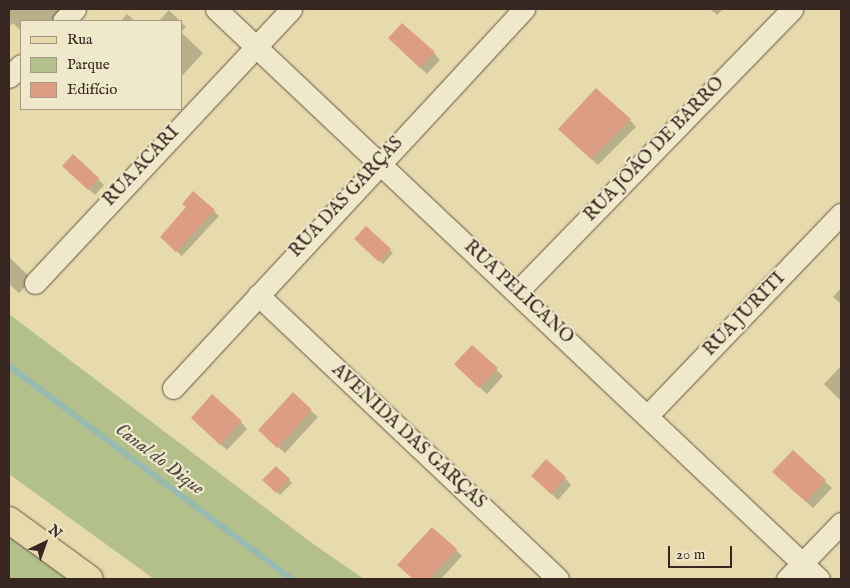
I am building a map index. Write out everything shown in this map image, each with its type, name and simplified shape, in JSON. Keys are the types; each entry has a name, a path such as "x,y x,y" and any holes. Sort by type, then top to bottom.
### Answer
{"main road":[{"path":"9,520 90,579"}],"street":[{"path":"64,20 75,9"},
{"name":"RUA PELICANO","path":"216,9 648,415 819,579"},
{"name":"RUA ACARI","path":"35,282 291,9"},
{"name":"RUA DAS GARÇAS","path":"173,388 380,162 524,9"},
{"name":"RUA JOÃO DE BARRO","path":"517,292 792,9"},
{"path":"9,78 20,66"},
{"name":"RUA JURITI","path":"648,415 841,214"},
{"name":"AVENIDA DAS GARÇAS","path":"258,295 558,579"},
{"path":"787,579 841,523"}],"green space":[{"path":"9,314 312,543 364,579 154,579 9,474"},
{"path":"9,518 93,579 9,579"}],"building":[{"path":"402,23 435,52 420,68 388,38"},
{"path":"596,88 631,119 591,159 558,129"},
{"path":"73,154 99,178 88,190 62,166"},
{"path":"193,191 215,210 176,252 160,237 186,207 182,204"},
{"path":"366,226 391,249 379,262 354,239"},
{"path":"472,345 498,368 479,388 454,364"},
{"path":"293,392 312,410 277,448 258,430"},
{"path":"212,394 242,421 220,445 191,418"},
{"path":"793,450 826,480 806,502 772,472"},
{"path":"546,459 566,477 551,494 531,476"},
{"path":"276,466 290,479 276,493 262,480"},
{"path":"432,527 457,549 429,579 413,579 397,565"}],"waterway":[{"name":"Canal do Dique","path":"9,366 292,579"}]}
